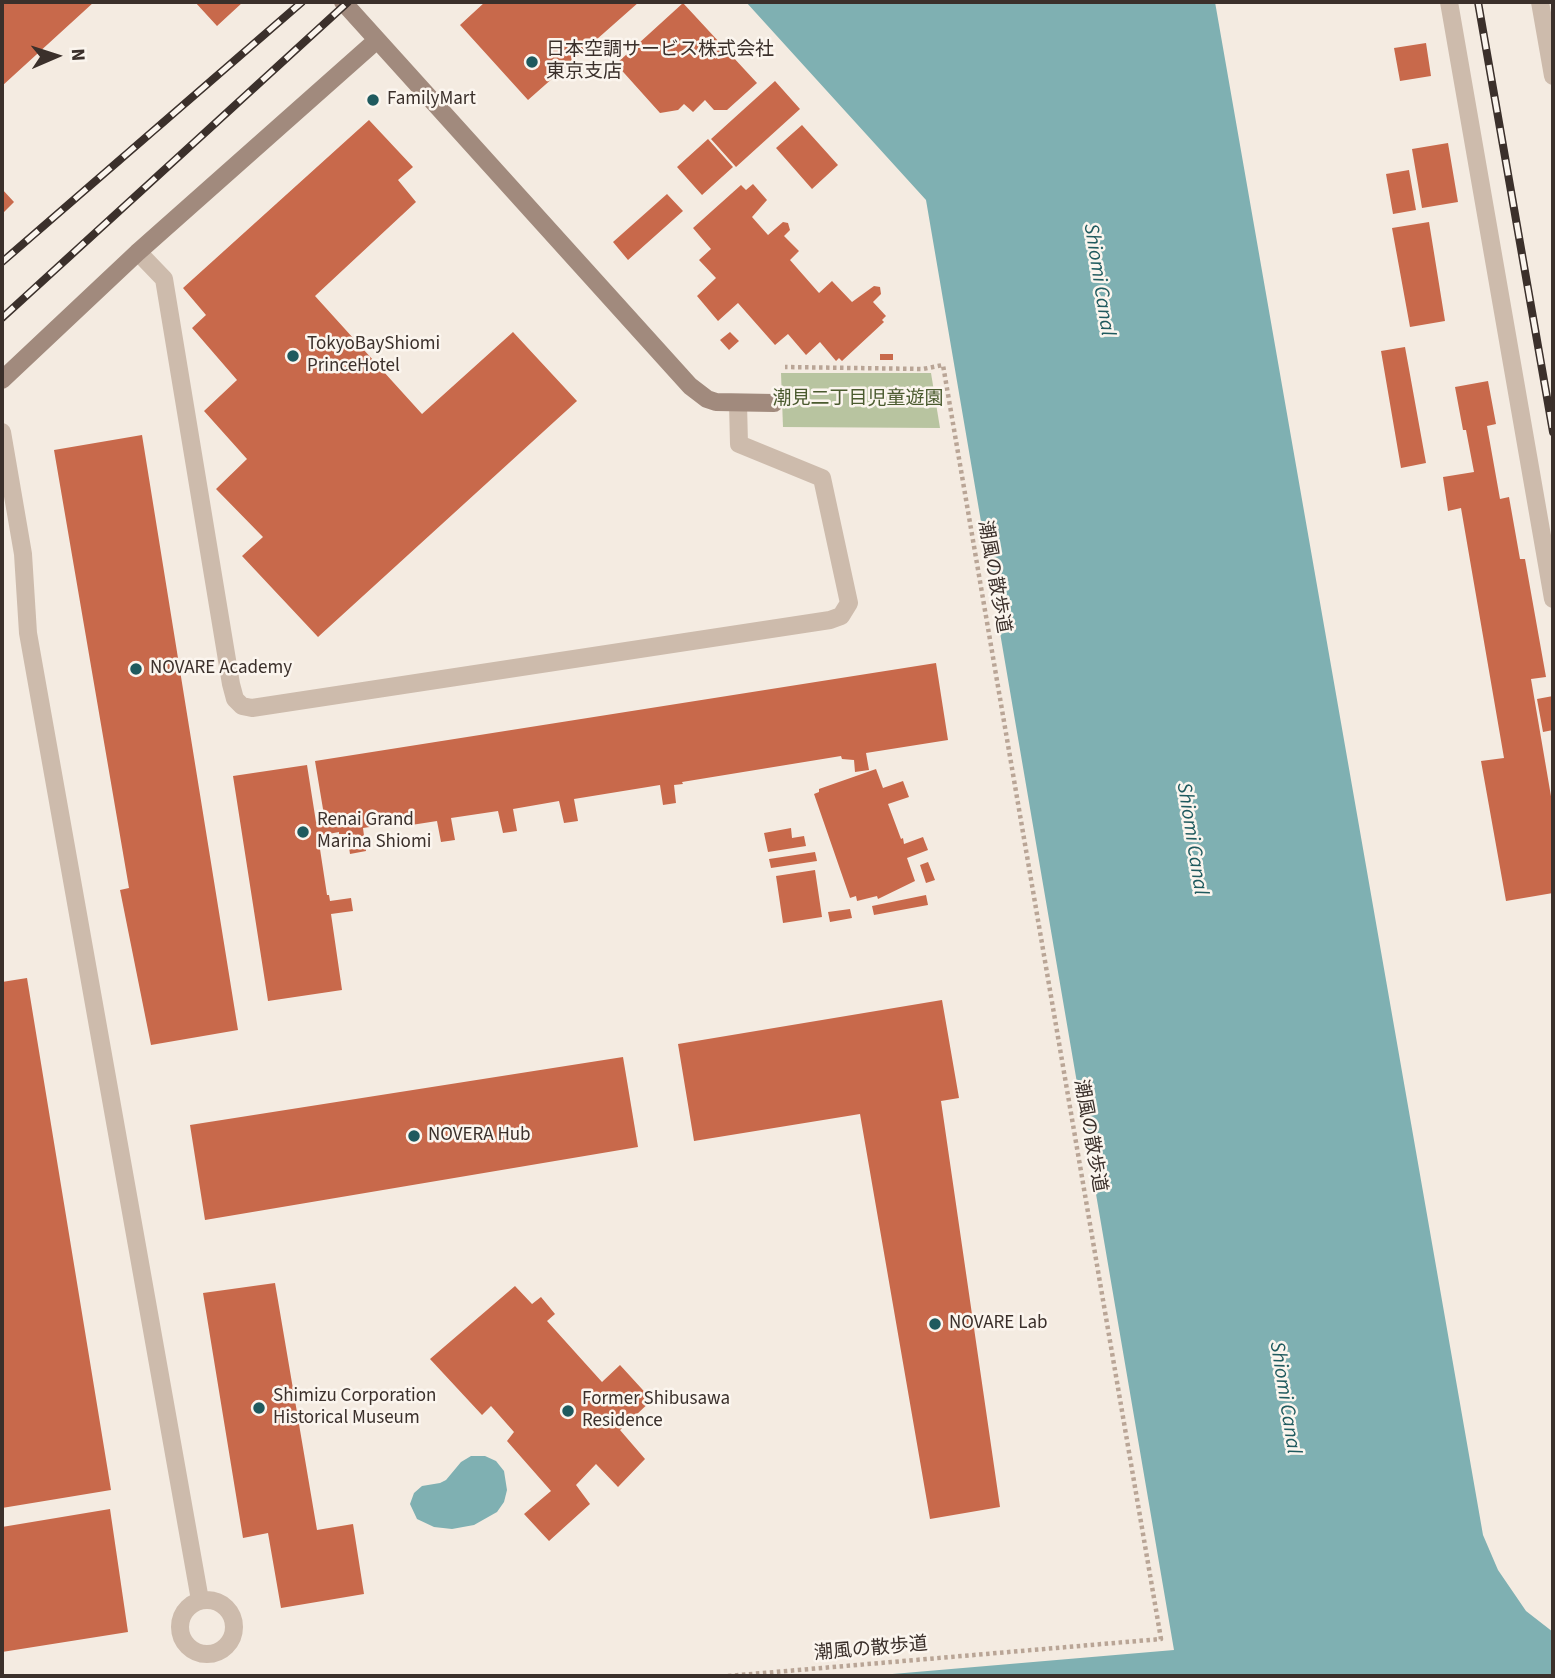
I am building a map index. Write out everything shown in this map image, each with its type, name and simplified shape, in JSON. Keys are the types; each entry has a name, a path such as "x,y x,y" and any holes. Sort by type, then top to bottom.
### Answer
{"street":[{"path":"343,2 690,386 707,400 716,402 774,403"},
{"path":"2,380 138,252 377,40"}],"lane":[{"path":"1449,2 1553,599"},
{"path":"1540,2 1553,76"},
{"path":"138,252 164,279 231,684 235,699 242,706 252,708 830,620 841,616 849,603 822,478 739,444 738,402"},
{"path":"2,432 23,554 27,633 200,1600"}],"path":[{"name":"潮風の散歩道","path":"728,1676 1161,1639 943,365 923,369 785,367"}],"green space":[{"name":"潮見二丁目児童遊園","path":"781,373 931,373 940,428 783,427"}],"water":[{"name":"Shiomi Canal","path":"746,2 1215,2 1483,1535 1498,1570 1526,1611 1553,1632 1553,1676 869,1676 1174,1650 926,200"},
{"path":"471,1456 485,1456 496,1461 504,1471 507,1490 504,1502 497,1512 474,1525 452,1529 434,1527 417,1519 410,1504 414,1493 422,1486 446,1480 461,1462"}],"building":[{"path":"2,2 94,2 2,86"},
{"path":"195,2 243,2 217,26"},
{"name":"日本空調サービス株式会社 東京支店","path":"485,2 639,2 528,100 460,25"},
{"path":"683,3 757,83 727,110 714,110 705,100 693,112 684,104 678,110 660,113 616,64"},
{"path":"1426,43 1431,76 1400,81 1394,48"},
{"path":"775,81 800,109 736,167 711,139"},
{"name":"TokyoBayShiomi PrinceHotel","path":"369,120 413,167 398,180 416,202 315,296 422,414 513,332 577,401 318,637 242,556 263,537 216,489 247,459 204,411 237,380 192,328 206,315 183,288"},
{"path":"802,125 838,165 812,189 776,148"},
{"path":"708,139 733,167 702,195 677,167"},
{"path":"1448,143 1458,202 1422,208 1412,149"},
{"path":"1409,170 1416,210 1393,214 1386,174"},
{"path":"753,184 767,200 752,217 768,235 783,222 788,223 790,230 784,236 799,251 790,260 819,293 832,281 852,302 874,286 880,287 881,294 873,302 886,316 882,320 884,322 842,361 839,358 836,361 820,342 806,355 788,334 775,345 738,303 718,321 697,296 716,278 699,260 711,249 693,228 741,185 746,190"},
{"path":"2,189 14,202 2,214"},
{"path":"667,194 683,211 628,260 613,242"},
{"path":"1429,222 1445,321 1410,327 1392,228"},
{"path":"730,332 739,341 729,350 720,340"},
{"path":"1405,347 1426,463 1401,468 1381,351"},
{"path":"880,354 893,354 893,360 880,360"},
{"path":"1488,381 1496,424 1487,426 1500,499 1509,497 1520,559 1525,559 1546,677 1531,679 1553,808 1553,893 1506,901 1481,761 1504,758 1461,508 1448,511 1443,477 1474,472 1455,387"},
{"name":"NOVARE Academy","path":"142,435 238,1030 151,1045 120,890 129,888 54,450"},
{"name":"Renai Grand Marina Shiomi","path":"936,663 948,740 866,753 869,770 855,772 854,760 842,759 841,756 682,782 683,784 674,785 676,803 663,805 660,785 574,799 578,821 564,823 559,801 513,809 517,831 503,833 498,811 451,818 455,840 441,842 437,821 405,826 404,822 363,828 366,851 350,854 347,834 339,832 318,836 330,901 351,898 353,911 331,914 342,990 268,1001 233,776 307,765 316,822 325,821 315,761"},
{"path":"1553,696 1553,730 1543,732 1537,699"},
{"path":"876,769 883,788 903,781 909,797 888,804 904,844 923,837 928,850 907,858 915,881 878,899 877,896 857,901 856,896 850,898 814,794 819,792 819,789"},
{"path":"791,828 792,838 804,836 806,846 768,852 764,833"},
{"path":"815,852 817,861 771,868 769,859"},
{"path":"928,862 935,880 926,883 920,865"},
{"path":"815,870 822,917 783,923 776,876"},
{"path":"926,895 928,905 874,915 872,906"},
{"path":"850,909 852,918 830,922 828,912"},
{"path":"27,978 111,1490 2,1508 2,982"},
{"name":"NOVARE Lab","path":"942,1000 959,1098 941,1101 1000,1507 930,1519 860,1114 694,1141 678,1044"},
{"name":"NOVERA Hub","path":"623,1057 638,1147 205,1220 190,1125"},
{"name":"Shimizu Corporation Historical Museum","path":"275,1283 317,1530 353,1524 364,1594 281,1608 268,1533 243,1538 203,1293"},
{"name":"Former Shibusawa Residence","path":"515,1286 532,1304 541,1297 555,1314 547,1321 602,1382 620,1365 652,1400 620,1430 645,1459 618,1487 596,1464 576,1485 590,1504 549,1541 524,1514 551,1491 507,1441 514,1432 491,1406 482,1415 430,1359"},
{"path":"110,1509 128,1632 2,1652 2,1527"}],"railway":[{"path":"2,262 302,2"},
{"path":"2,318 348,2"},
{"path":"1478,2 1553,432"}],"place":[{"name":"日本空調サービス株式会社 東京支店","path":"532,62"},
{"name":"FamilyMart","path":"373,100"},
{"name":"TokyoBayShiomi PrinceHotel","path":"293,356"},
{"name":"NOVARE Academy","path":"136,669"},
{"name":"Renai Grand Marina Shiomi","path":"303,832"},
{"name":"NOVERA Hub","path":"414,1136"},
{"name":"NOVARE Lab","path":"935,1324"},
{"name":"Shimizu Corporation Historical Museum","path":"259,1408"},
{"name":"Former Shibusawa Residence","path":"568,1411"}]}
